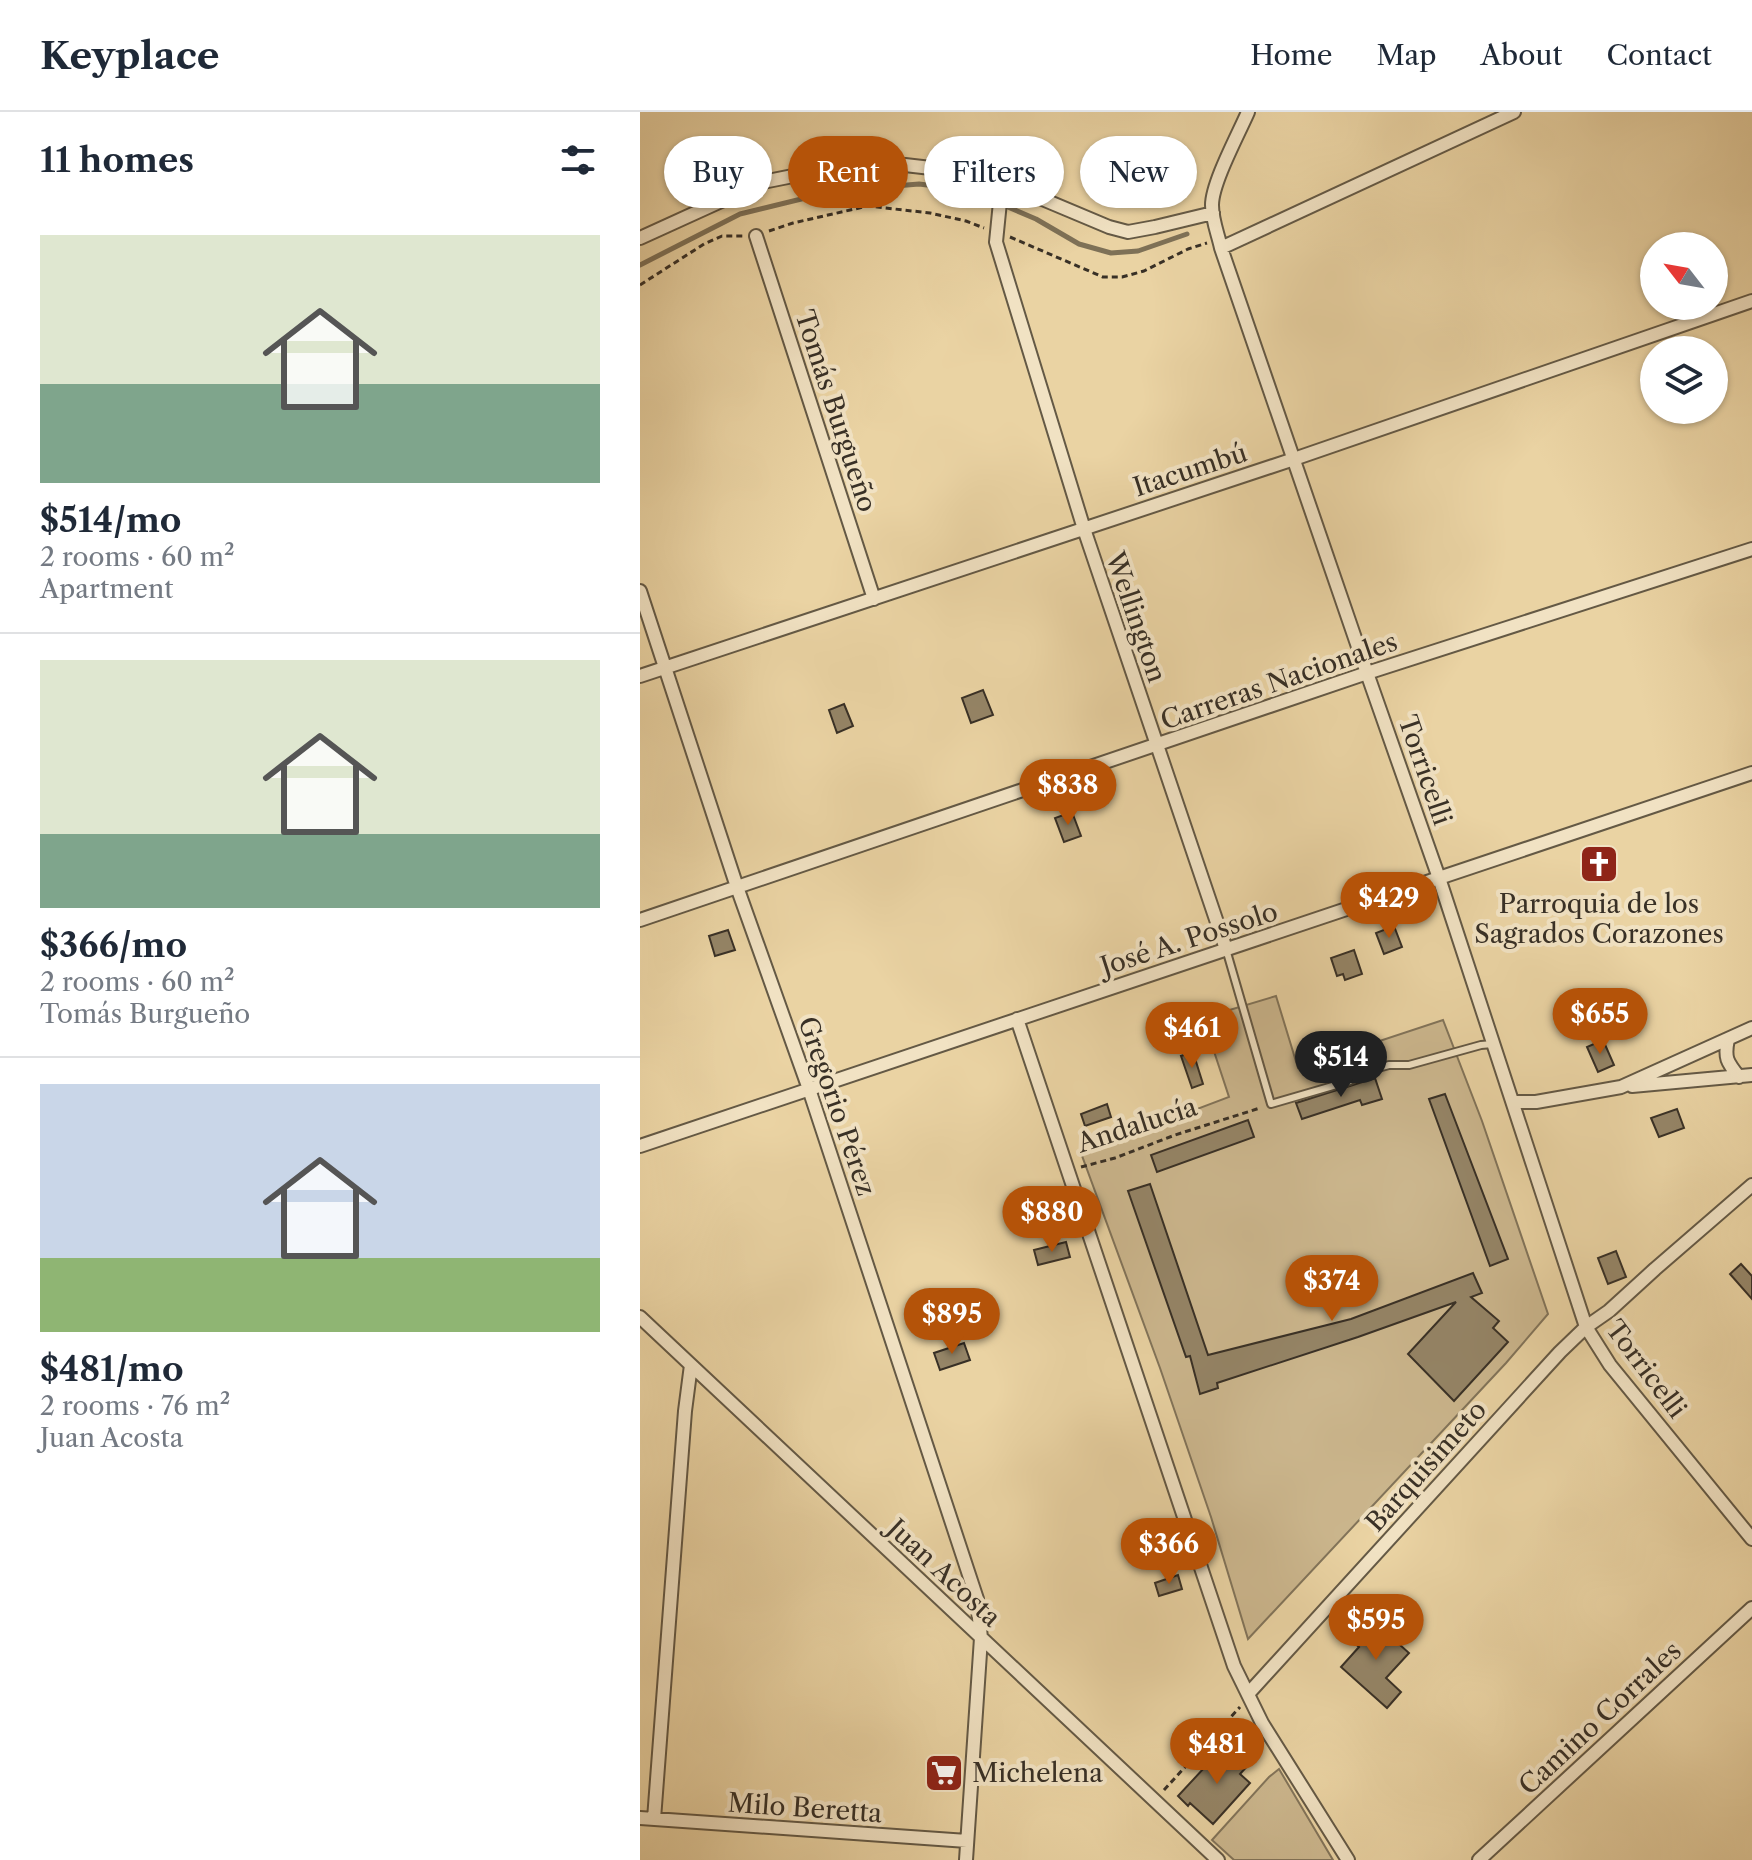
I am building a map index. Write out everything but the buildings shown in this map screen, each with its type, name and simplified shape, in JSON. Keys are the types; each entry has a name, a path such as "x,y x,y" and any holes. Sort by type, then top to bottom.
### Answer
{"street":[{"name":"Torricelli","path":"1248,112 1212,201 1221,248 1439,878 1586,1327 1610,1365 1752,1539"},
{"path":"1221,248 1514,112"},
{"path":"640,238 763,182 828,169 905,165 924,167"},
{"name":"Wellington","path":"999,208 996,242 1084,529 1226,949"},
{"path":"1058,208 1128,232 1213,213"},
{"name":"Tomás Burgueño","path":"756,236 874,599"},
{"name":"Itacumbú","path":"640,676 1294,459 1752,301"},
{"name":"Carreras Nacionales","path":"640,920 1367,673 1752,549"},
{"name":"Gregorio Pérez","path":"640,591 977,1599 981,1638 966,1860"},
{"name":"José A. Possolo","path":"640,1146 1752,773"},
{"path":"1017,1019 1234,1666 1262,1723 1348,1860"},
{"path":"1621,1087 1752,1028"},
{"path":"1728,1039 1726,1057 1729,1065 1746,1076"},
{"path":"1514,1102 1536,1102 1621,1087 1746,1076"},
{"name":"Barquisimeto","path":"1248,1694 1560,1352 1752,1185"},
{"name":"Juan Acosta","path":"640,1317 1218,1860"},
{"path":"654,1819 691,1365"},
{"name":"Camino Corrales","path":"1479,1860 1752,1608"},
{"name":"Milo Beretta","path":"640,1818 967,1841"}],"lane":[{"name":"Wellington","path":"1226,949 1271,1104"},
{"path":"1271,1104 1350,1081 1367,1071 1389,1065 1409,1065 1494,1044"}],"path":[{"path":"640,285 682,257 722,236 756,236 793,223 868,206 930,213 966,221 1103,277 1122,277 1144,271 1205,242 1221,248"},
{"name":"Andalucía","path":"1069,1170 1115,1158 1271,1104"},
{"path":"1155,1801 1240,1708 1248,1694"}],"shaded area":[{"path":"1276,996 1298,1068 1443,1020 1482,1121 1548,1314 1248,1639 1211,1517 1160,1368 1081,1153 1229,1097 1203,1018"},
{"path":"1279,1769 1333,1860 1234,1860 1212,1840"}],"waterway":[{"path":"640,265 740,214 834,191 919,184 968,190 1036,219 1079,244 1111,253 1138,251 1187,234"}],"place":[{"name":"Parroquia de los Sagrados Corazones","path":"1599,864"},
{"name":"Michelena","path":"944,1773"}]}
